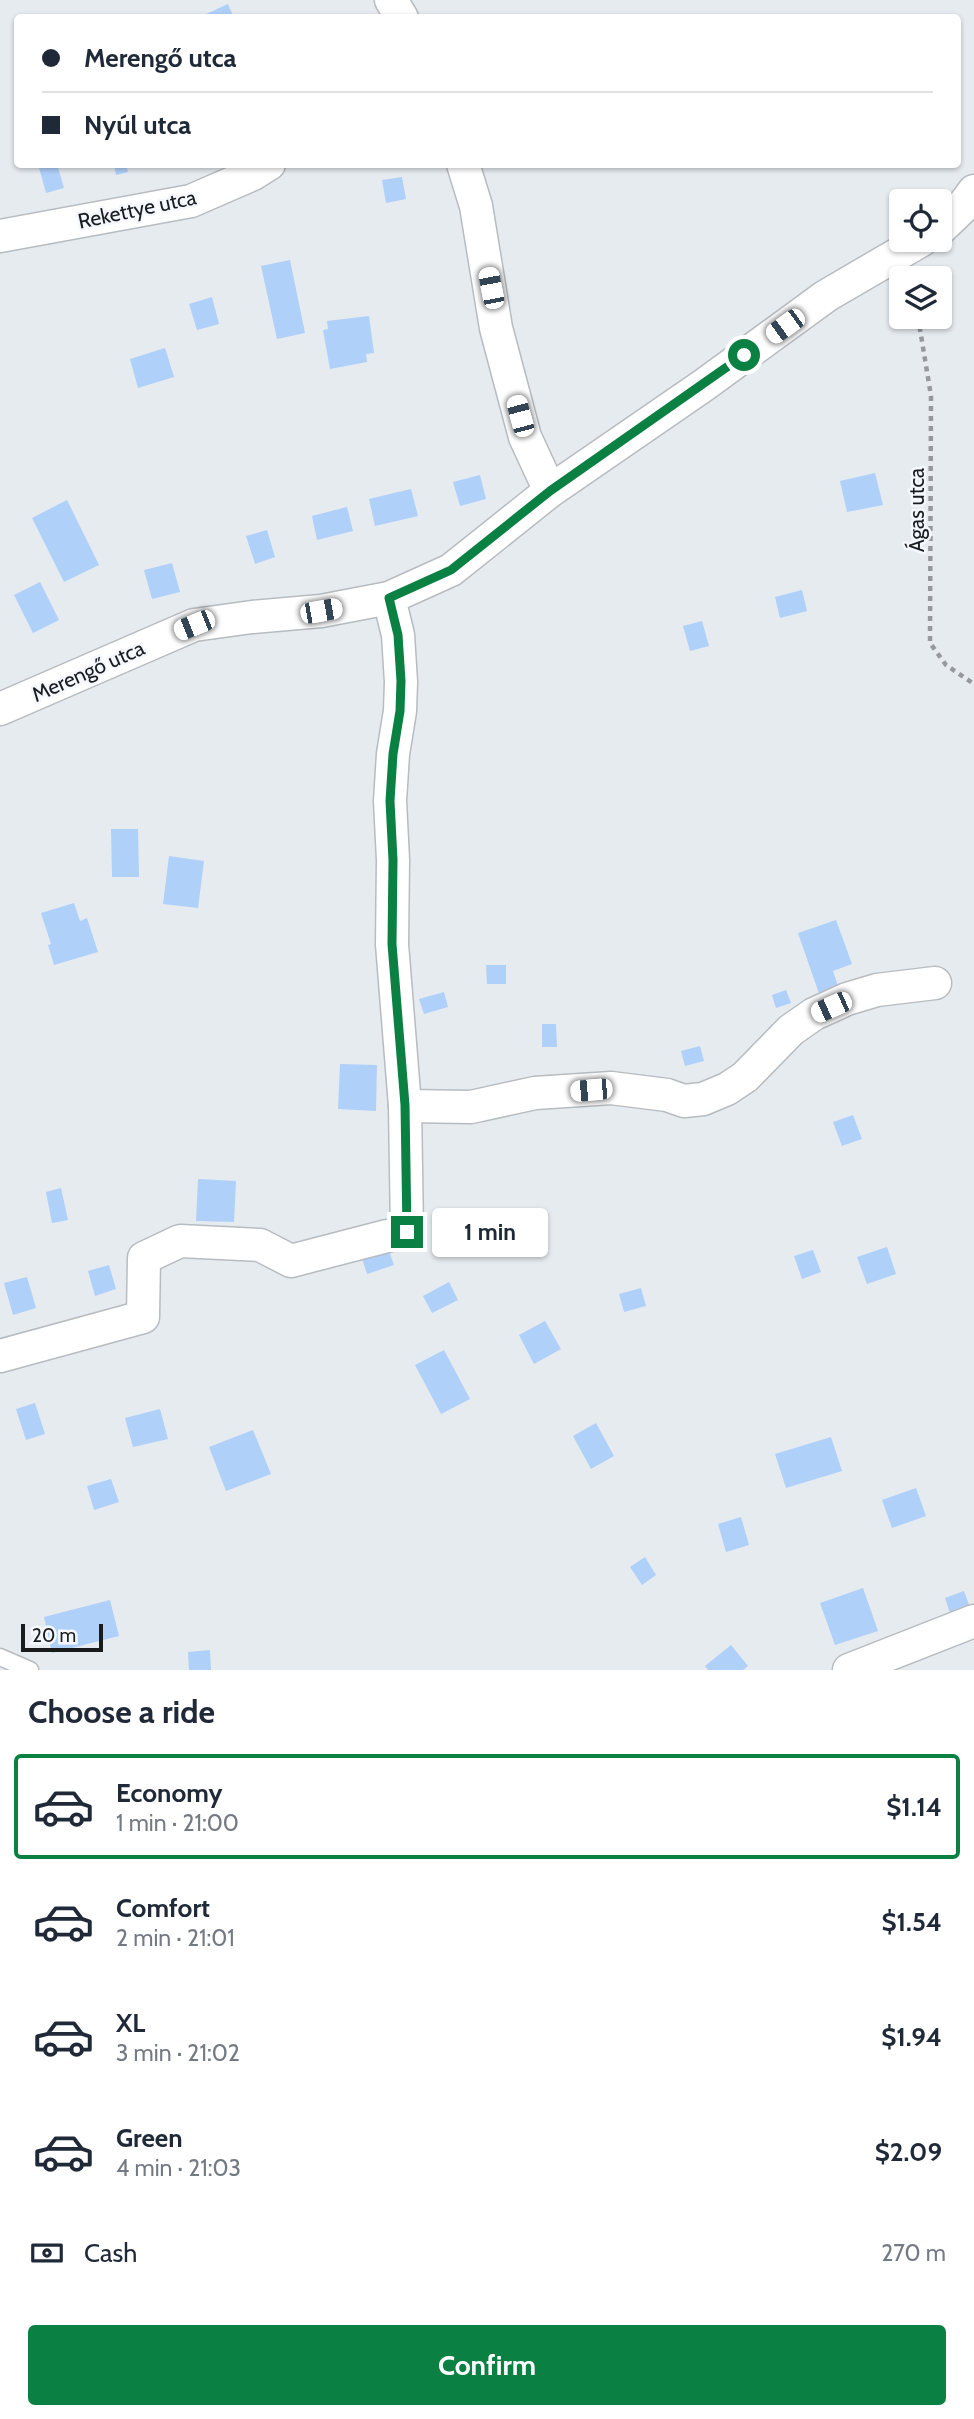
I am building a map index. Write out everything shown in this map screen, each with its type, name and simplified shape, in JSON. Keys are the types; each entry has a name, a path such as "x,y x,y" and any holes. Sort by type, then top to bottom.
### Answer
{"street":[{"name":"Rekettye utca","path":"0,236 191,201 263,168"},
{"path":"464,168 476,206 496,328 518,412 525,437 550,491"},
{"path":"952,218 974,191"},
{"name":"Merengő utca","path":"0,709 194,625 321,611 389,598 451,570 550,491 704,385 826,296 901,252"},
{"path":"0,1356 143,1317 144,1258 180,1241 260,1245 291,1261 397,1234 405,1105 392,944 393,860 390,801 401,681 398,635 389,598"},
{"path":"405,1105 471,1107 535,1093 611,1088 667,1095 684,1101 703,1099 727,1089 745,1077 792,1030 814,1014 847,999 877,990 935,983"},
{"path":"849,1670 974,1622"}],"lane":[{"path":"0,1657 30,1670"}],"path":[{"name":"Ágas utca","path":"920,329 931,396 930,643 946,665 974,684"}],"building":[{"path":"228,4 232,14 206,14"},
{"path":"39,168 58,168 64,188 46,193"},
{"path":"115,168 127,168 128,172 116,175"},
{"path":"402,177 406,199 386,203 382,180"},
{"path":"290,260 305,333 277,339 261,266"},
{"path":"212,297 219,324 197,330 189,304"},
{"path":"369,316 374,353 366,354 367,362 330,369 323,330 328,329 327,321"},
{"path":"165,348 174,377 138,388 130,359"},
{"path":"875,473 883,505 847,512 840,481"},
{"path":"480,475 486,499 460,506 453,482"},
{"path":"411,489 418,516 375,526 369,499"},
{"path":"67,500 99,565 64,582 32,518"},
{"path":"347,507 353,531 317,540 312,516"},
{"path":"267,530 275,557 255,564 246,536"},
{"path":"172,563 180,592 152,599 144,570"},
{"path":"40,582 59,620 33,633 14,595"},
{"path":"802,590 807,611 780,618 775,597"},
{"path":"702,621 709,646 690,651 683,626"},
{"path":"111,829 138,829 139,877 112,877"},
{"path":"169,856 204,861 198,908 163,904"},
{"path":"74,903 80,921 87,918 98,952 54,965 48,945 51,944 41,913"},
{"path":"836,920 852,964 833,971 842,998 823,1005 798,933"},
{"path":"486,965 506,965 506,984 487,984"},
{"path":"786,990 791,1003 776,1008 772,995"},
{"path":"444,992 448,1007 424,1014 419,999"},
{"path":"542,1024 556,1024 557,1047 542,1047"},
{"path":"700,1046 704,1061 685,1066 681,1051"},
{"path":"340,1064 377,1065 376,1111 338,1109"},
{"path":"853,1115 862,1139 842,1146 833,1122"},
{"path":"198,1179 236,1181 234,1222 196,1221"},
{"path":"61,1188 68,1220 52,1223 46,1192"},
{"path":"494,1217 502,1241 472,1251 464,1226"},
{"path":"386,1243 394,1265 367,1274 360,1252"},
{"path":"887,1247 896,1274 867,1284 857,1257"},
{"path":"813,1250 821,1272 802,1279 794,1256"},
{"path":"109,1265 116,1289 95,1296 88,1271"},
{"path":"27,1277 36,1308 13,1315 4,1283"},
{"path":"449,1282 458,1300 432,1313 423,1296"},
{"path":"641,1288 646,1306 624,1312 619,1294"},
{"path":"545,1321 561,1349 534,1364 519,1335"},
{"path":"444,1350 470,1399 441,1414 415,1365"},
{"path":"35,1403 45,1434 26,1440 16,1409"},
{"path":"160,1409 168,1439 133,1447 125,1418"},
{"path":"596,1423 614,1456 591,1469 573,1436"},
{"path":"253,1430 271,1474 226,1491 209,1447"},
{"path":"831,1437 842,1471 786,1488 775,1454"},
{"path":"111,1479 119,1502 94,1510 87,1486"},
{"path":"916,1488 926,1516 892,1528 882,1500"},
{"path":"741,1517 749,1545 726,1552 718,1524"},
{"path":"645,1557 656,1575 642,1585 630,1567"},
{"path":"863,1588 878,1631 835,1645 820,1603"},
{"path":"964,1591 972,1613 952,1619 945,1598"},
{"path":"110,1600 119,1636 52,1653 44,1617"},
{"path":"731,1645 748,1666 743,1670 708,1670 705,1666"},
{"path":"210,1650 211,1670 189,1670 188,1652"}],"route":[{"path":"407,1232 405,1105 392,944 393,860 390,801 401,681 398,635 389,598 451,570 550,491 744,355"}]}
